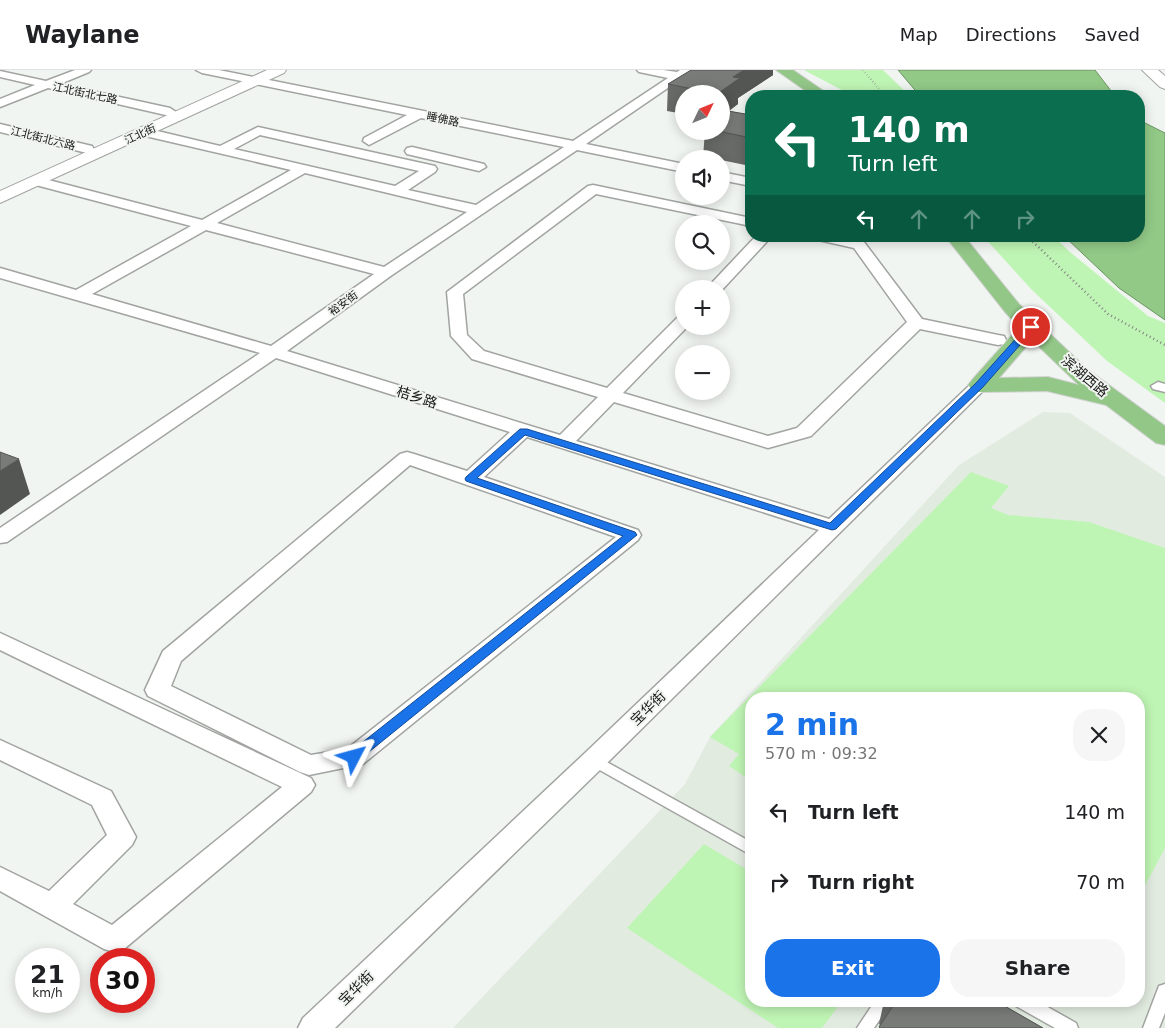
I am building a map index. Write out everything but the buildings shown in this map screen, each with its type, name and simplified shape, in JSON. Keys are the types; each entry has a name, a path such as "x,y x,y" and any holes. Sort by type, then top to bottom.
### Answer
{"main road":[{"name":"江北街","path":"0,188 252,76 279,70"},
{"path":"783,70 814,90"},
{"path":"793,70 823,90"},
{"path":"1149,70 1165,84"},
{"name":"江北街","path":"0,198 145,132 252,76"},
{"name":"滨湖西路","path":"959,242 1012,308 1034,324"},
{"name":"滨湖西路","path":"971,242 1023,307 1034,324 1079,374 1165,428"},
{"path":"980,385 1012,308"},
{"path":"980,385 1034,324"},
{"path":"980,385 1043,376 1105,390"},
{"path":"980,385 1048,384 1105,390"},
{"name":"滨湖西路","path":"1105,390 1165,438"}],"street":[{"path":"0,103 85,70"},
{"name":"睡佛路","path":"202,70 252,76 419,114 675,166"},
{"path":"643,70 683,73"},
{"name":"裕安街","path":"0,538 274,352 386,272 683,73"},
{"name":"江北街北七路","path":"0,74 170,112"},
{"path":"419,114 364,140 479,167"},
{"name":"江北街北六路","path":"0,128 87,149"},
{"path":"222,150 258,131 430,169 397,191"},
{"path":"145,132 478,210"},
{"path":"79,295 303,168"},
{"path":"730,178 745,181"},
{"path":"37,181 386,272"},
{"path":"745,221 593,189 455,292 459,336 478,355 768,442 804,432 916,323"},
{"path":"723,280 759,242"},
{"path":"846,242 859,245 916,323 998,340"},
{"name":"桔乡路","path":"0,273 274,352 832,527"},
{"path":"563,443 675,330"},
{"name":"宝华街","path":"314,1028 594,760 980,385"},
{"path":"470,479 523,431"},
{"path":"407,458 470,479 631,535 354,757 308,764 157,690 171,657 407,458"},
{"path":"0,641 302,785 114,940 0,878"},
{"path":"0,748 102,798 122,837 52,906"}],"lane":[{"path":"594,760 745,846"},
{"path":"1151,1028 1165,991"},
{"path":"865,1028 880,1007"},
{"path":"1033,1007 1070,1028"}],"path":[{"path":"863,70 880,90"},
{"path":"1034,242 1108,314 1165,345"}],"shaded area":[{"path":"804,70 883,70 904,90 842,90"},
{"path":"898,70 1095,70 1110,90 915,90"},
{"path":"1145,123 1165,133 1165,320 1119,288 1070,242 1145,242"},
{"path":"988,242 1059,242 1148,316 1165,323 1165,403 1107,361 1031,289"},
{"path":"1043,412 1070,413 1165,477 1165,1028 453,1028 685,784 710,737 745,699 745,1007 1145,1007 1145,692 751,692 959,465"},
{"path":"971,472 1009,486 991,508 1008,515 1089,522 1165,548 1165,848 1145,885 1145,692 754,692"},
{"path":"745,701 745,777 729,766 739,754 710,737"},
{"path":"704,844 745,868 745,1006 627,928"},
{"path":"746,1007 838,1007 822,1028 778,1028"}],"route":[{"path":"354,757 631,535 470,479 523,431 832,527 980,385 1031,327"}]}
